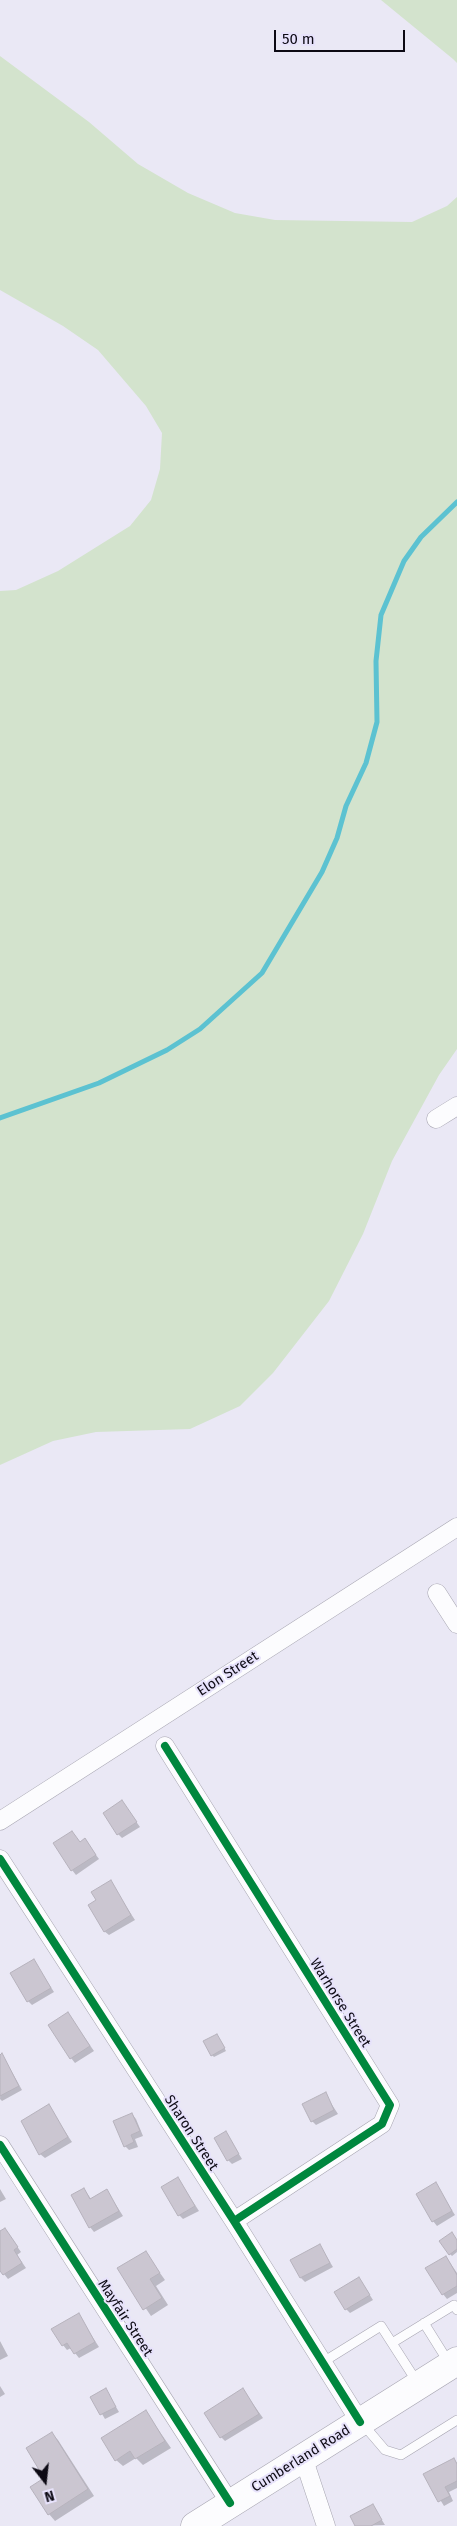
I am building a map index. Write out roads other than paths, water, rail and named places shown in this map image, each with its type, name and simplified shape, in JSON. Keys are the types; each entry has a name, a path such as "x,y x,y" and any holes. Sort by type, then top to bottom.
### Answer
{"main road":[{"name":"Cumberland Road","path":"195,2526 419,2385 455,2367"}],"street":[{"path":"436,1119 457,1106"},
{"name":"Elon Street","path":"0,1821 457,1527"},
{"path":"437,1593 457,1624"},
{"name":"Warhorse Street","path":"165,1746 390,2105 382,2124 234,2221"},
{"name":"Sharon Street","path":"0,1859 234,2221 360,2422"},
{"name":"Mayfair Street","path":"0,2145 230,2504"},
{"path":"303,2457 326,2526"}],"lane":[{"path":"392,2343 454,2305 457,2310"},
{"path":"424,2323 455,2367"},
{"path":"323,2362 381,2326 419,2385"},
{"path":"360,2422 386,2450 401,2454 457,2420"}],"waterway":[{"path":"0,1118 99,1083 167,1050 200,1029 262,973 322,872 337,838 346,806 366,763 377,722 376,661 381,615 404,561 421,537 457,502"}]}
